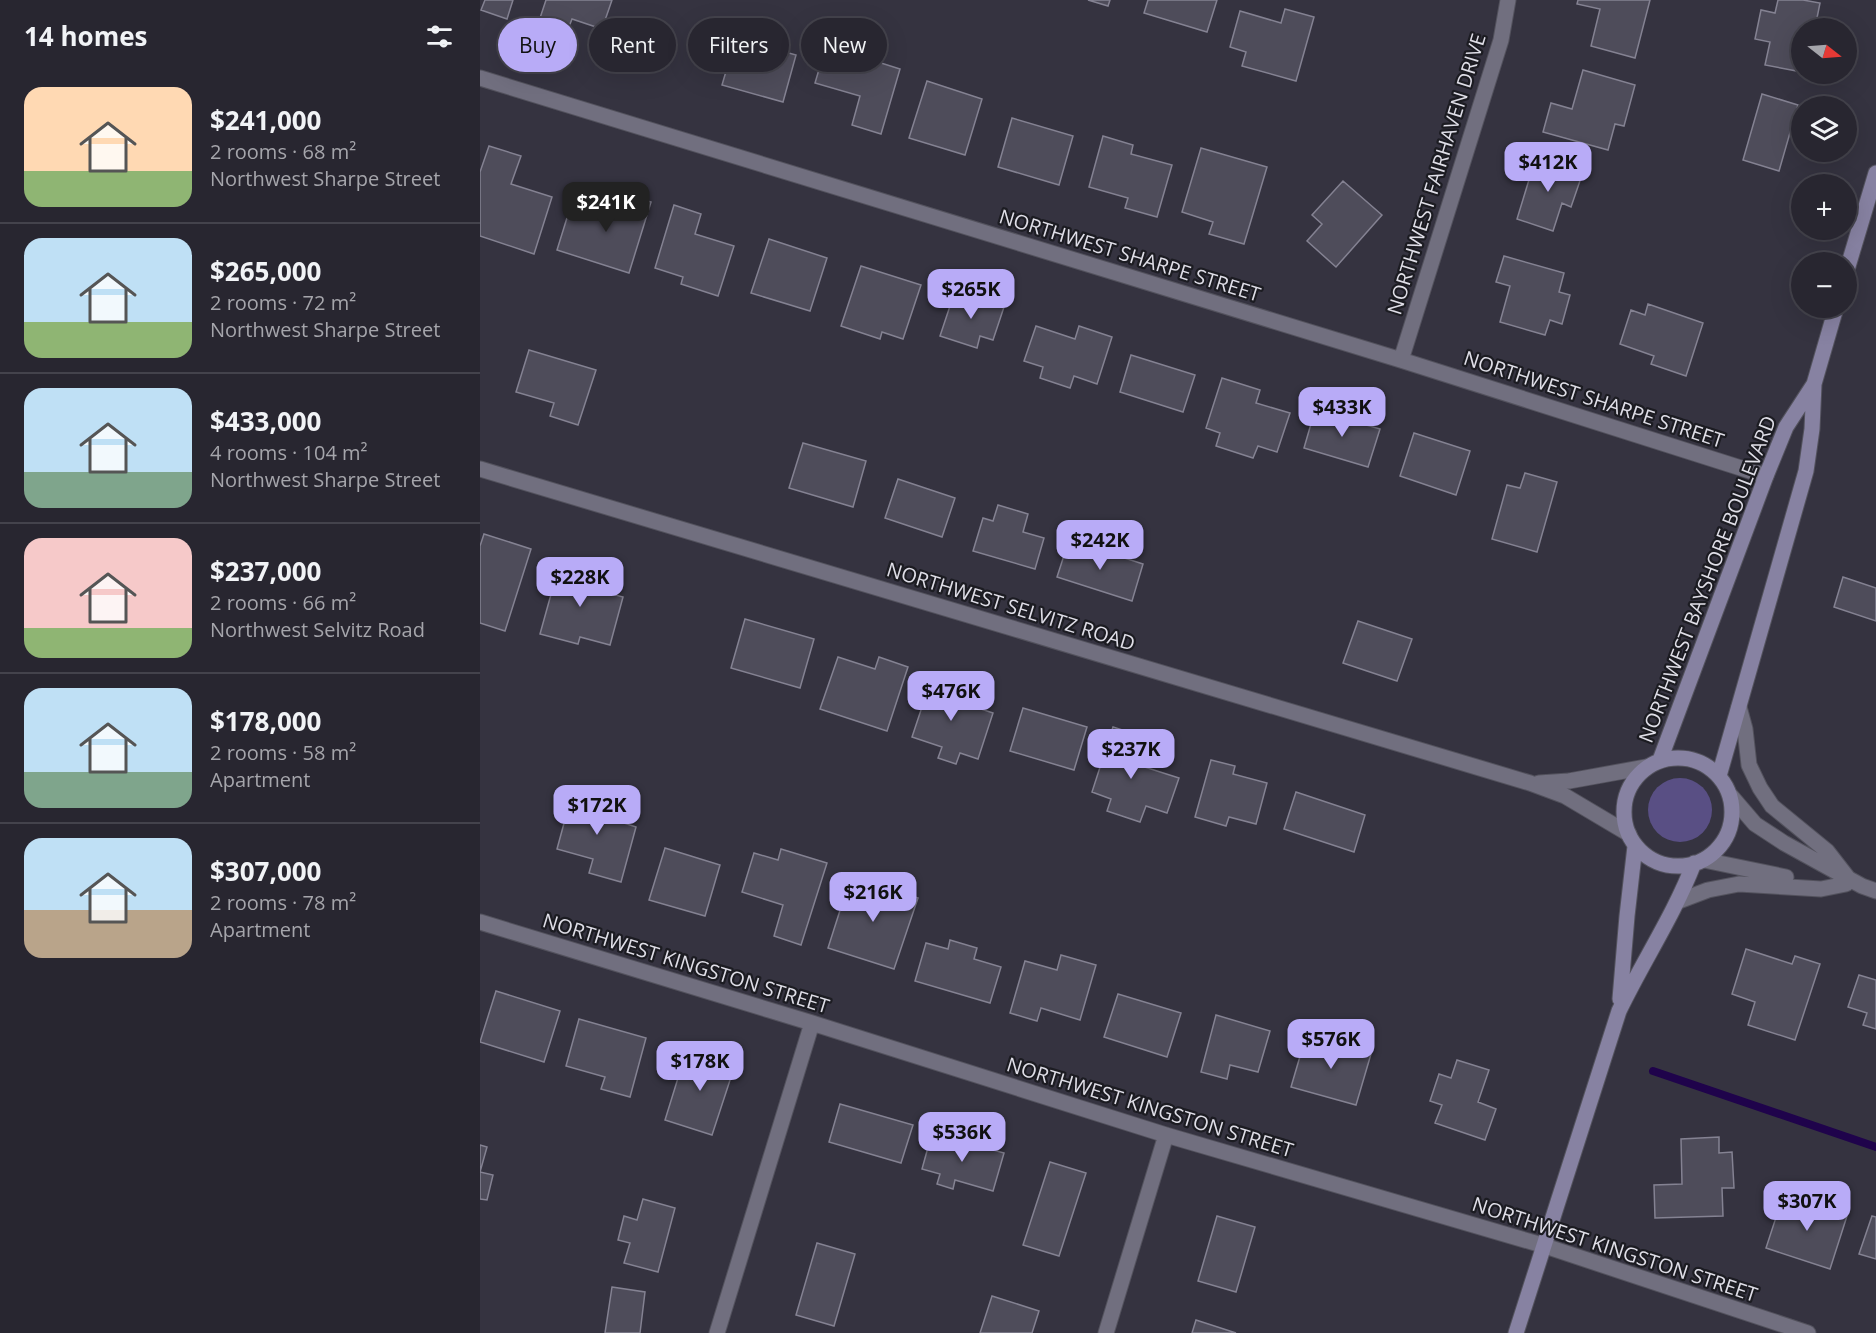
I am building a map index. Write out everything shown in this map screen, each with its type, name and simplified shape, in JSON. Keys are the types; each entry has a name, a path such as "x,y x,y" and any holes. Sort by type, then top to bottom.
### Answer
{"main road":[{"path":"1852,252 1876,173"},
{"name":"NORTHWEST BAYSHORE BOULEVARD","path":"1719,776 1806,471 1812,429 1814,384 1833,318"},
{"name":"NORTHWEST BAYSHORE BOULEVARD","path":"1653,764 1786,426 1814,384"},
{"path":"1619,1011 1632,840 1624,812 1628,790 1636,777 1653,764 1674,757 1689,758 1703,763 1725,782 1731,796 1733,811 1731,826 1725,840 1716,851 1699,862 1675,866 1661,864 1647,856 1632,840"},
{"path":"1516,1333 1542,1245 1619,1011 1638,971 1699,862"}],"street":[{"name":"NORTHWEST FAIRHAVEN DRIVE","path":"1401,360 1501,40 1503,1"},
{"name":"NORTHWEST SHARPE STREET","path":"480,78 1401,360 1766,476"},
{"name":"NORTHWEST SELVITZ ROAD","path":"480,469 1530,783 1565,796 1632,840"},
{"path":"1739,707 1745,729 1749,765 1772,806 1827,851 1858,885"},
{"name":"NORTHWEST SELVITZ ROAD","path":"1530,783 1569,782 1653,764"},
{"path":"1731,796 1755,824 1858,885"},
{"path":"1699,862 1769,875 1858,885"},
{"path":"1679,901 1708,890 1739,884 1821,889 1858,885"},
{"name":"NORTHWEST KINGSTON STREET","path":"480,922 812,1023 1166,1135 1542,1245 1808,1333"},
{"path":"717,1333 812,1023"},
{"path":"1106,1333 1166,1135"}],"shaded area":[{"path":"1680,778 1698,784 1706,792 1712,810 1706,828 1698,836 1680,842 1662,836 1654,828 1648,810 1654,792 1662,784"}],"building":[{"path":"485,0 513,0 507,18 481,10"},
{"path":"546,0 612,0 606,18 589,18 589,25 577,21 577,18 540,18"},
{"path":"1088,0 1110,0 1108,6"},
{"path":"1148,0 1217,0 1207,32 1144,13"},
{"path":"1578,0 1650,0 1635,58 1591,46 1600,9 1577,4"},
{"path":"1778,0 1820,3 1817,18 1791,18 1791,70 1765,65 1770,42 1755,39 1761,10 1775,13"},
{"path":"1285,9 1314,17 1296,81 1242,66 1246,52 1230,47 1240,11 1281,23"},
{"path":"789,53 796,55 783,102 722,85 726,72 789,72"},
{"path":"887,65 900,69 881,134 852,125 860,96 815,83 818,72 887,72"},
{"path":"1583,70 1635,85 1624,126 1615,124 1608,150 1543,132 1551,103 1572,109"},
{"path":"927,81 982,99 965,155 909,138"},
{"path":"1762,94 1791,103 1791,129 1779,171 1743,160"},
{"path":"1012,118 1073,136 1059,185 998,167"},
{"path":"1103,136 1133,145 1131,154 1172,165 1157,217 1125,208 1128,198 1089,187"},
{"path":"489,146 521,156 511,184 552,197 534,254 480,236 480,172"},
{"path":"1201,148 1267,167 1244,244 1209,234 1213,222 1182,212"},
{"path":"1536,157 1583,172 1571,207 1562,203 1553,231 1517,219"},
{"path":"1343,181 1382,215 1336,267 1307,241 1322,224 1312,215"},
{"path":"620,193 651,202 629,273 557,250 571,205 613,218"},
{"path":"674,205 701,214 695,234 734,246 718,296 681,284 683,277 655,268"},
{"path":"769,239 827,258 810,311 751,293"},
{"path":"1504,256 1564,273 1559,292 1570,295 1562,324 1550,320 1545,335 1500,322 1510,286 1496,282"},
{"path":"861,266 921,285 903,339 882,332 880,339 841,326"},
{"path":"955,291 1004,307 993,340 980,336 977,348 940,336"},
{"path":"1648,304 1703,323 1686,376 1651,364 1654,356 1620,344 1631,310 1645,315"},
{"path":"1036,326 1075,339 1079,326 1112,337 1097,384 1074,376 1070,388 1040,378 1043,367 1024,361"},
{"path":"529,350 596,370 578,425 550,416 554,403 516,392"},
{"path":"1131,355 1195,375 1183,412 1120,392"},
{"path":"1222,378 1260,390 1256,403 1290,413 1277,452 1258,446 1253,458 1216,446 1220,433 1206,428"},
{"path":"1315,410 1380,429 1368,467 1304,448"},
{"path":"1414,433 1470,451 1456,495 1400,476"},
{"path":"803,443 866,461 853,507 789,488"},
{"path":"1525,473 1557,482 1537,552 1492,539 1507,485 1520,488"},
{"path":"898,479 955,498 942,537 885,518"},
{"path":"998,505 1028,514 1023,532 1044,538 1035,569 973,551 983,518 993,521"},
{"path":"484,534 531,549 505,631 480,623 480,546"},
{"path":"1069,540 1143,564 1132,601 1057,577"},
{"path":"560,562 598,572 593,589 623,597 610,645 580,637 578,644 540,634"},
{"path":"1843,577 1876,588 1876,621 1834,607"},
{"path":"745,619 814,639 800,688 731,668"},
{"path":"1358,621 1412,639 1397,681 1343,663"},
{"path":"838,657 875,669 879,657 908,667 887,731 820,709"},
{"path":"933,674 960,683 954,700 993,713 978,759 960,753 956,764 938,758 942,747 912,737"},
{"path":"1023,708 1087,727 1074,770 1010,751"},
{"path":"1113,727 1141,736 1132,763 1179,778 1167,813 1146,806 1140,822 1107,811 1111,799 1092,792"},
{"path":"1211,760 1235,766 1233,774 1267,783 1256,824 1229,817 1226,826 1195,817"},
{"path":"1296,792 1365,815 1354,852 1284,829"},
{"path":"572,794 622,808 618,821 636,827 621,882 589,873 593,859 557,849"},
{"path":"665,848 720,865 705,916 649,900"},
{"path":"781,849 827,863 801,945 774,936 783,905 742,892 754,853 778,860"},
{"path":"851,876 918,898 894,969 828,948"},
{"path":"950,940 977,948 974,959 1001,967 990,1003 915,981 926,943 948,949"},
{"path":"1746,949 1792,964 1795,956 1820,964 1795,1040 1748,1025 1755,1002 1732,994"},
{"path":"1061,955 1096,965 1080,1020 1041,1008 1037,1021 1010,1013 1025,961 1057,970"},
{"path":"1859,975 1876,980 1876,1029 1863,1025 1867,1013 1848,1007"},
{"path":"496,991 560,1011 544,1062 480,1042"},
{"path":"1118,994 1181,1013 1167,1057 1104,1037"},
{"path":"1216,1015 1270,1031 1258,1072 1230,1065 1227,1079 1201,1072"},
{"path":"579,1019 646,1038 630,1097 601,1089 605,1077 566,1066"},
{"path":"1306,1036 1371,1054 1356,1105 1291,1087"},
{"path":"687,1049 735,1065 712,1135 665,1120"},
{"path":"1457,1060 1489,1070 1478,1102 1496,1109 1485,1140 1435,1123 1442,1105 1430,1101 1439,1074 1451,1078"},
{"path":"840,1104 913,1125 901,1163 829,1142"},
{"path":"932,1133 1004,1153 993,1191 955,1180 953,1189 937,1184 940,1174 922,1169"},
{"path":"1719,1137 1719,1153 1732,1152 1734,1188 1722,1188 1723,1216 1655,1218 1654,1185 1682,1184 1681,1139"},
{"path":"480,1145 487,1147 480,1172"},
{"path":"1050,1162 1086,1173 1059,1256 1023,1245"},
{"path":"480,1172 493,1175 487,1200 480,1199"},
{"path":"1783,1196 1847,1216 1830,1269 1766,1248"},
{"path":"643,1199 675,1208 658,1272 624,1263 630,1243 618,1240 624,1216 637,1220"},
{"path":"1217,1216 1255,1227 1236,1292 1198,1281"},
{"path":"1872,1216 1876,1217 1876,1259 1859,1254"},
{"path":"817,1243 855,1254 834,1326 796,1315"},
{"path":"612,1287 645,1292 640,1333 605,1333"},
{"path":"992,1296 1039,1311 1032,1333 980,1333"},
{"path":"1196,1320 1236,1333 1192,1333"}],"waterway":[{"path":"1653,1071 1876,1147"}]}
